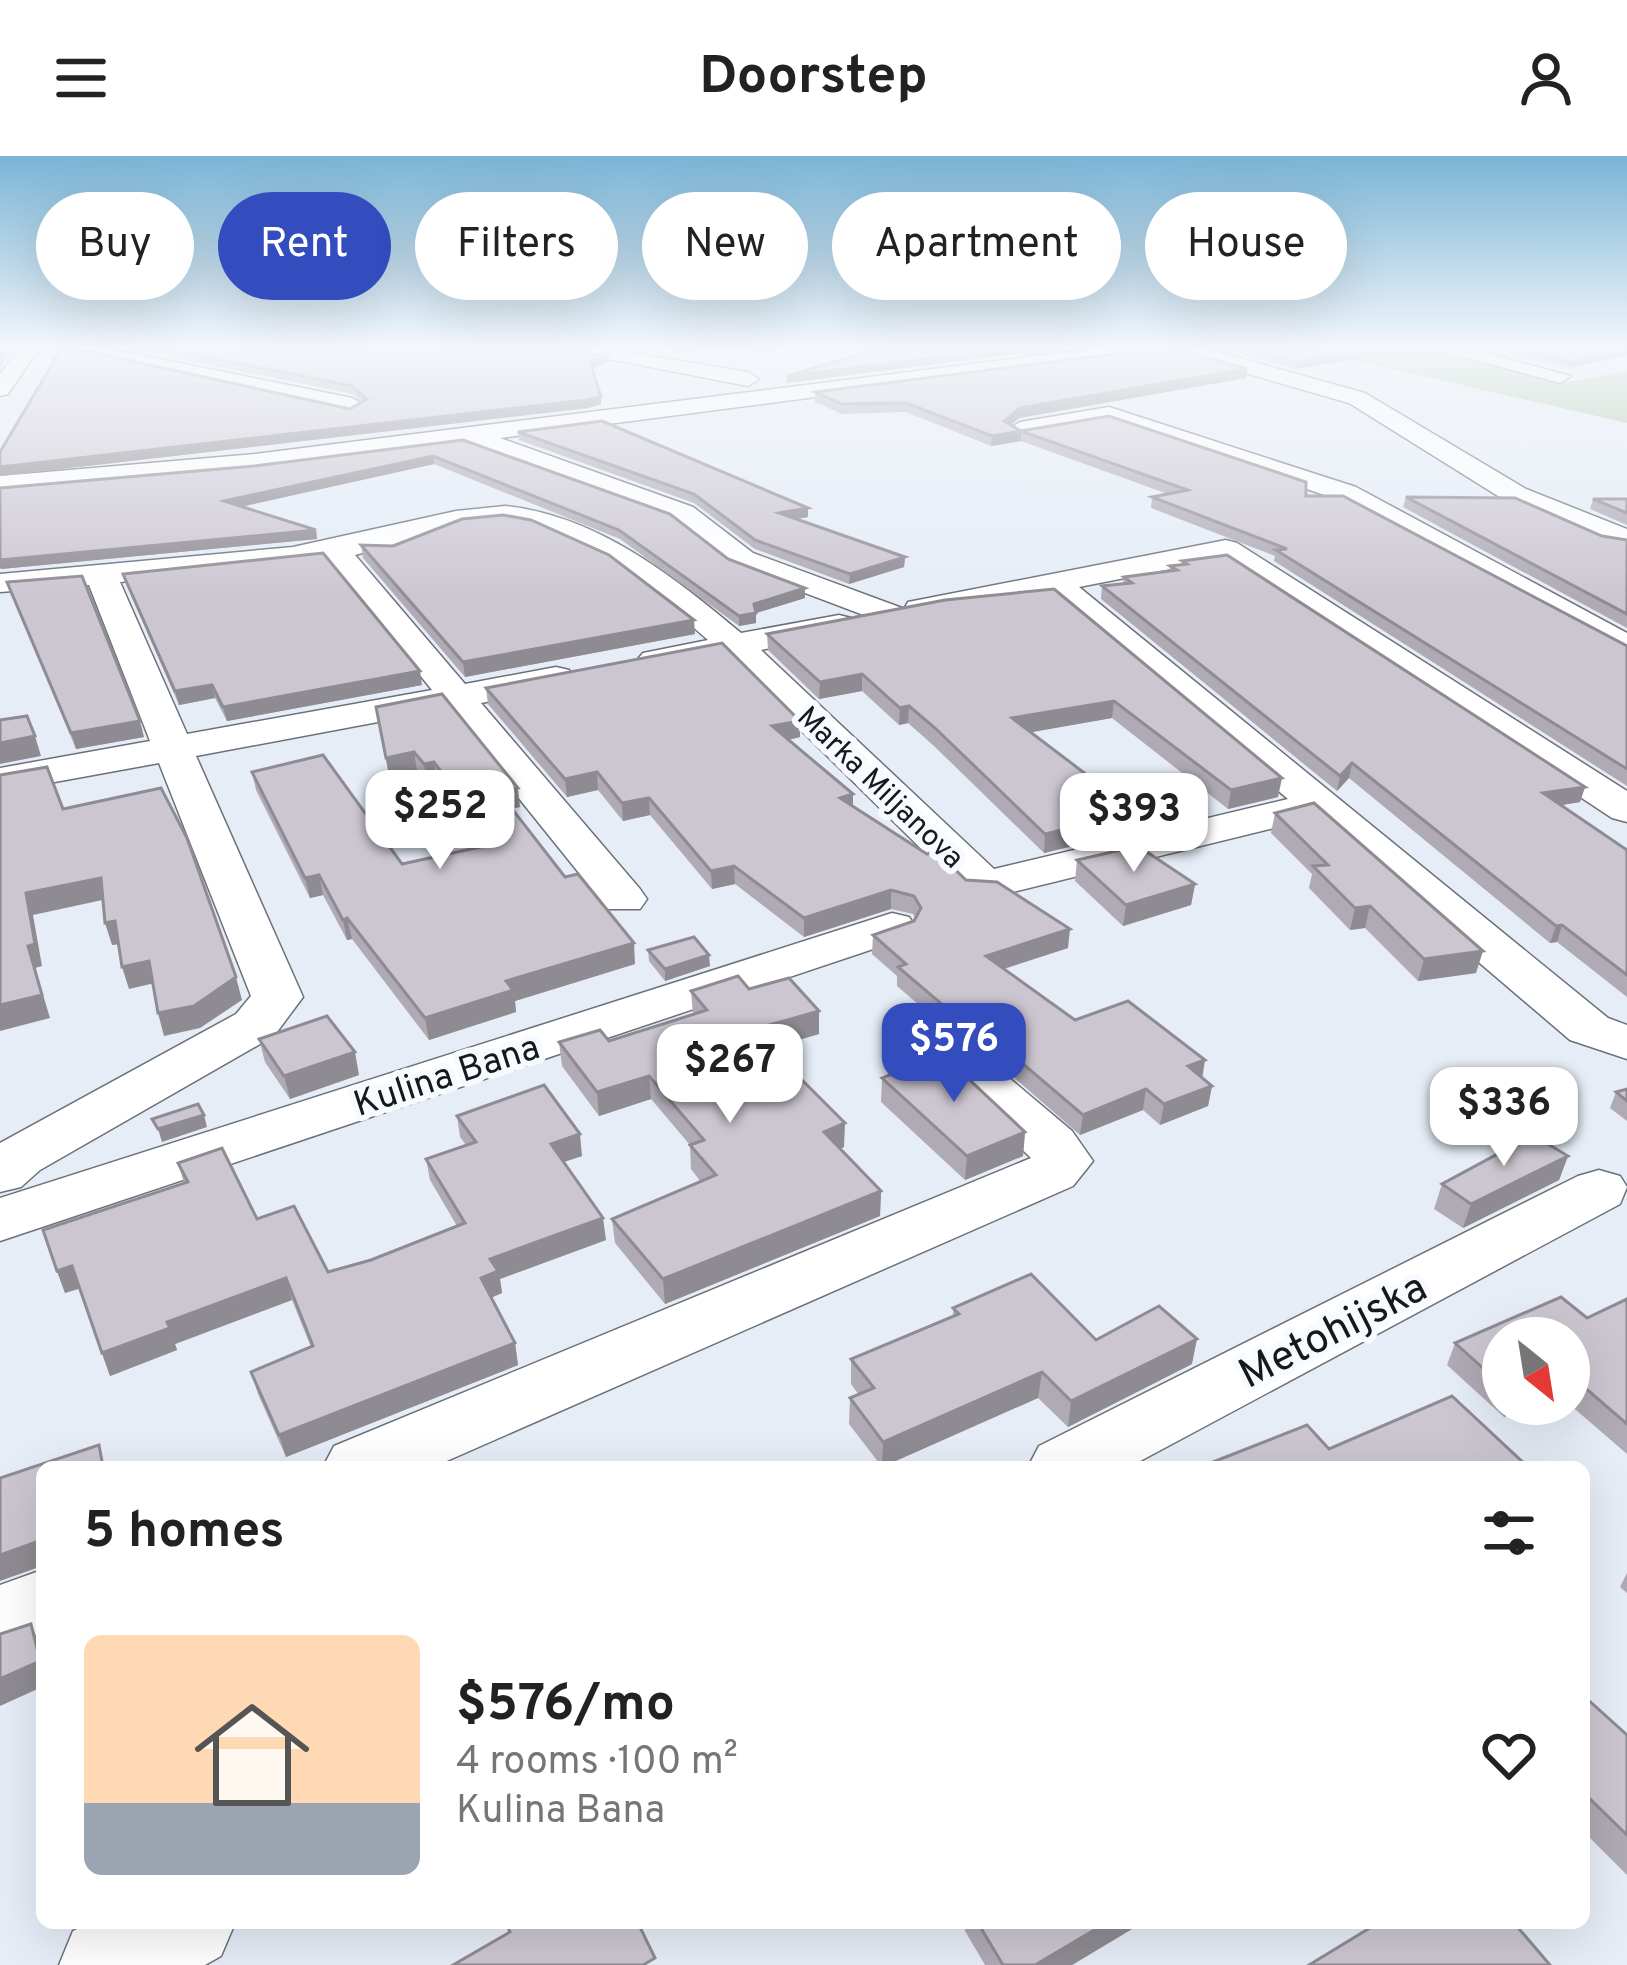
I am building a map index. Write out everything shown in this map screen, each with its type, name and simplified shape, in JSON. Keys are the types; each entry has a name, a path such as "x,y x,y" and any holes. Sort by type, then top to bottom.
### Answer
{"street":[{"path":"0,484 148,474 492,430"},
{"path":"1158,430 1346,494 1627,647"},
{"path":"1410,430 1516,495 1611,538 1627,538"},
{"path":"465,434 683,513 742,559 890,615"},
{"name":"Marka Miljanova","path":"0,584 335,550 486,515 545,520 593,537 734,645 984,885 1324,803"},
{"path":"0,780 1226,549 1627,808"},
{"path":"335,550 624,899"},
{"path":"0,1173 255,1025 278,997 178,748 100,573"},
{"path":"1054,583 1324,803 1589,1029 1627,1043"},
{"name":"Kulina Bana","path":"0,1220 892,927"},
{"path":"374,1461 1052,1172 1064,1161 1052,1144 958,1062"},
{"name":"Metohijska","path":"1077,1461 1599,1190"},
{"path":"0,1622 36,1607"},
{"path":"107,1965 176,1929"}],"building":[{"path":"13,430 320,430 0,467 0,452"},
{"path":"624,430 808,508 779,513 905,557 850,574 755,540 694,494 518,432"},
{"path":"977,430 1020,430 992,436"},
{"path":"1152,430 1306,482 1306,496 1343,496 1627,646 1627,769 1276,550 1287,549 1152,497 1188,490 1021,431"},
{"path":"463,440 670,514 728,559 805,588 754,604 756,613 739,616 619,530 433,456 224,501 316,530 0,560 0,488 254,466"},
{"path":"1406,497 1515,498 1602,536 1627,540 1627,614"},
{"path":"1593,499 1627,499 1627,513"},
{"path":"503,515 531,520 609,555 694,620 463,662 361,545 393,546 462,519"},
{"path":"323,553 420,671 223,707 212,685 175,691 123,574"},
{"path":"1227,555 1585,787 1543,793 1627,850 1627,975 1562,925 1556,926 1352,763 1340,776 1102,586 1132,583 1124,577 1177,570 1170,566 1187,564 1182,561"},
{"path":"82,576 140,721 71,733 7,582"},
{"path":"1054,589 1282,778 1231,790 1114,701 1012,718 1112,794 1082,801 1104,820 1045,834 909,706 900,708 862,674 820,682 767,634 945,600"},
{"path":"722,643 800,721 772,726 853,794 840,798 927,854 936,851 966,880 997,882 1070,929 986,956 1075,1020 1128,1001 1205,1060 1188,1066 1212,1086 1164,1104 1146,1089 1083,1115 981,1028 964,1023 898,967 906,964 873,935 914,921 921,908 914,896 891,890 804,918 734,866 711,871 649,798 622,803 597,772 565,779 486,688"},
{"path":"442,694 518,788 499,792 565,877 578,874 634,943 506,981 513,990 425,1018 347,918 343,920 319,875 305,878 252,772 323,755 402,864 494,844 434,762 424,764 414,752 386,758 376,707"},
{"path":"27,716 35,736 0,743 0,720"},
{"path":"47,767 63,809 161,788 187,838 236,977 194,1006 158,1013 149,961 122,967 115,921 105,923 101,878 26,893 35,944 28,946 42,995 0,1005 0,775"},
{"path":"1314,803 1483,951 1424,959 1370,906 1355,908 1313,866 1328,865 1275,813"},
{"path":"1138,846 1195,884 1126,905 1077,860"},
{"path":"694,937 709,955 665,969 648,950"},
{"path":"738,976 749,989 789,978 819,1011 752,1030 845,1123 824,1132 881,1191 663,1279 612,1219 716,1175 690,1145 704,1140 649,1076 597,1092 559,1042 600,1030 609,1041 707,1010 691,991"},
{"path":"327,1016 355,1052 284,1076 259,1039"},
{"path":"942,1054 1025,1132 967,1156 882,1078"},
{"path":"1513,1083 1554,1104 1508,1135 1467,1113"},
{"path":"544,1085 580,1134 551,1144 603,1218 490,1259 498,1271 481,1278 515,1343 279,1435 251,1372 313,1346 286,1278 167,1322 170,1328 102,1353 72,1266 57,1271 43,1230 188,1182 178,1163 222,1148 257,1219 294,1206 328,1272 371,1260 465,1223 426,1159 476,1142 457,1116"},
{"path":"198,1104 204,1115 158,1129 152,1119"},
{"path":"1533,1135 1568,1156 1471,1204 1442,1184"},
{"path":"1031,1274 1096,1340 1159,1306 1197,1339 1071,1401 1042,1372 883,1442 850,1398 874,1388 851,1359 959,1314 953,1308"},
{"path":"1561,1297 1586,1317 1515,1317"},
{"path":"1627,1299 1627,1424 1590,1392 1589,1317"},
{"path":"1482,1331 1482,1367 1455,1343"},
{"path":"1452,1396 1522,1461 1216,1461 1307,1425 1329,1449"},
{"path":"99,1445 102,1461 51,1461"},
{"path":"36,1466 36,1542 0,1555 0,1478"},
{"path":"31,1624 36,1663 0,1679 0,1634"},
{"path":"1590,1702 1627,1735 1627,1835 1590,1799"},
{"path":"641,1929 655,1958 643,1965 453,1965 510,1932"},
{"path":"982,1929 1096,1929 1035,1965 1003,1965"},
{"path":"1368,1929 1519,1929 1550,1965 1309,1965"}]}
